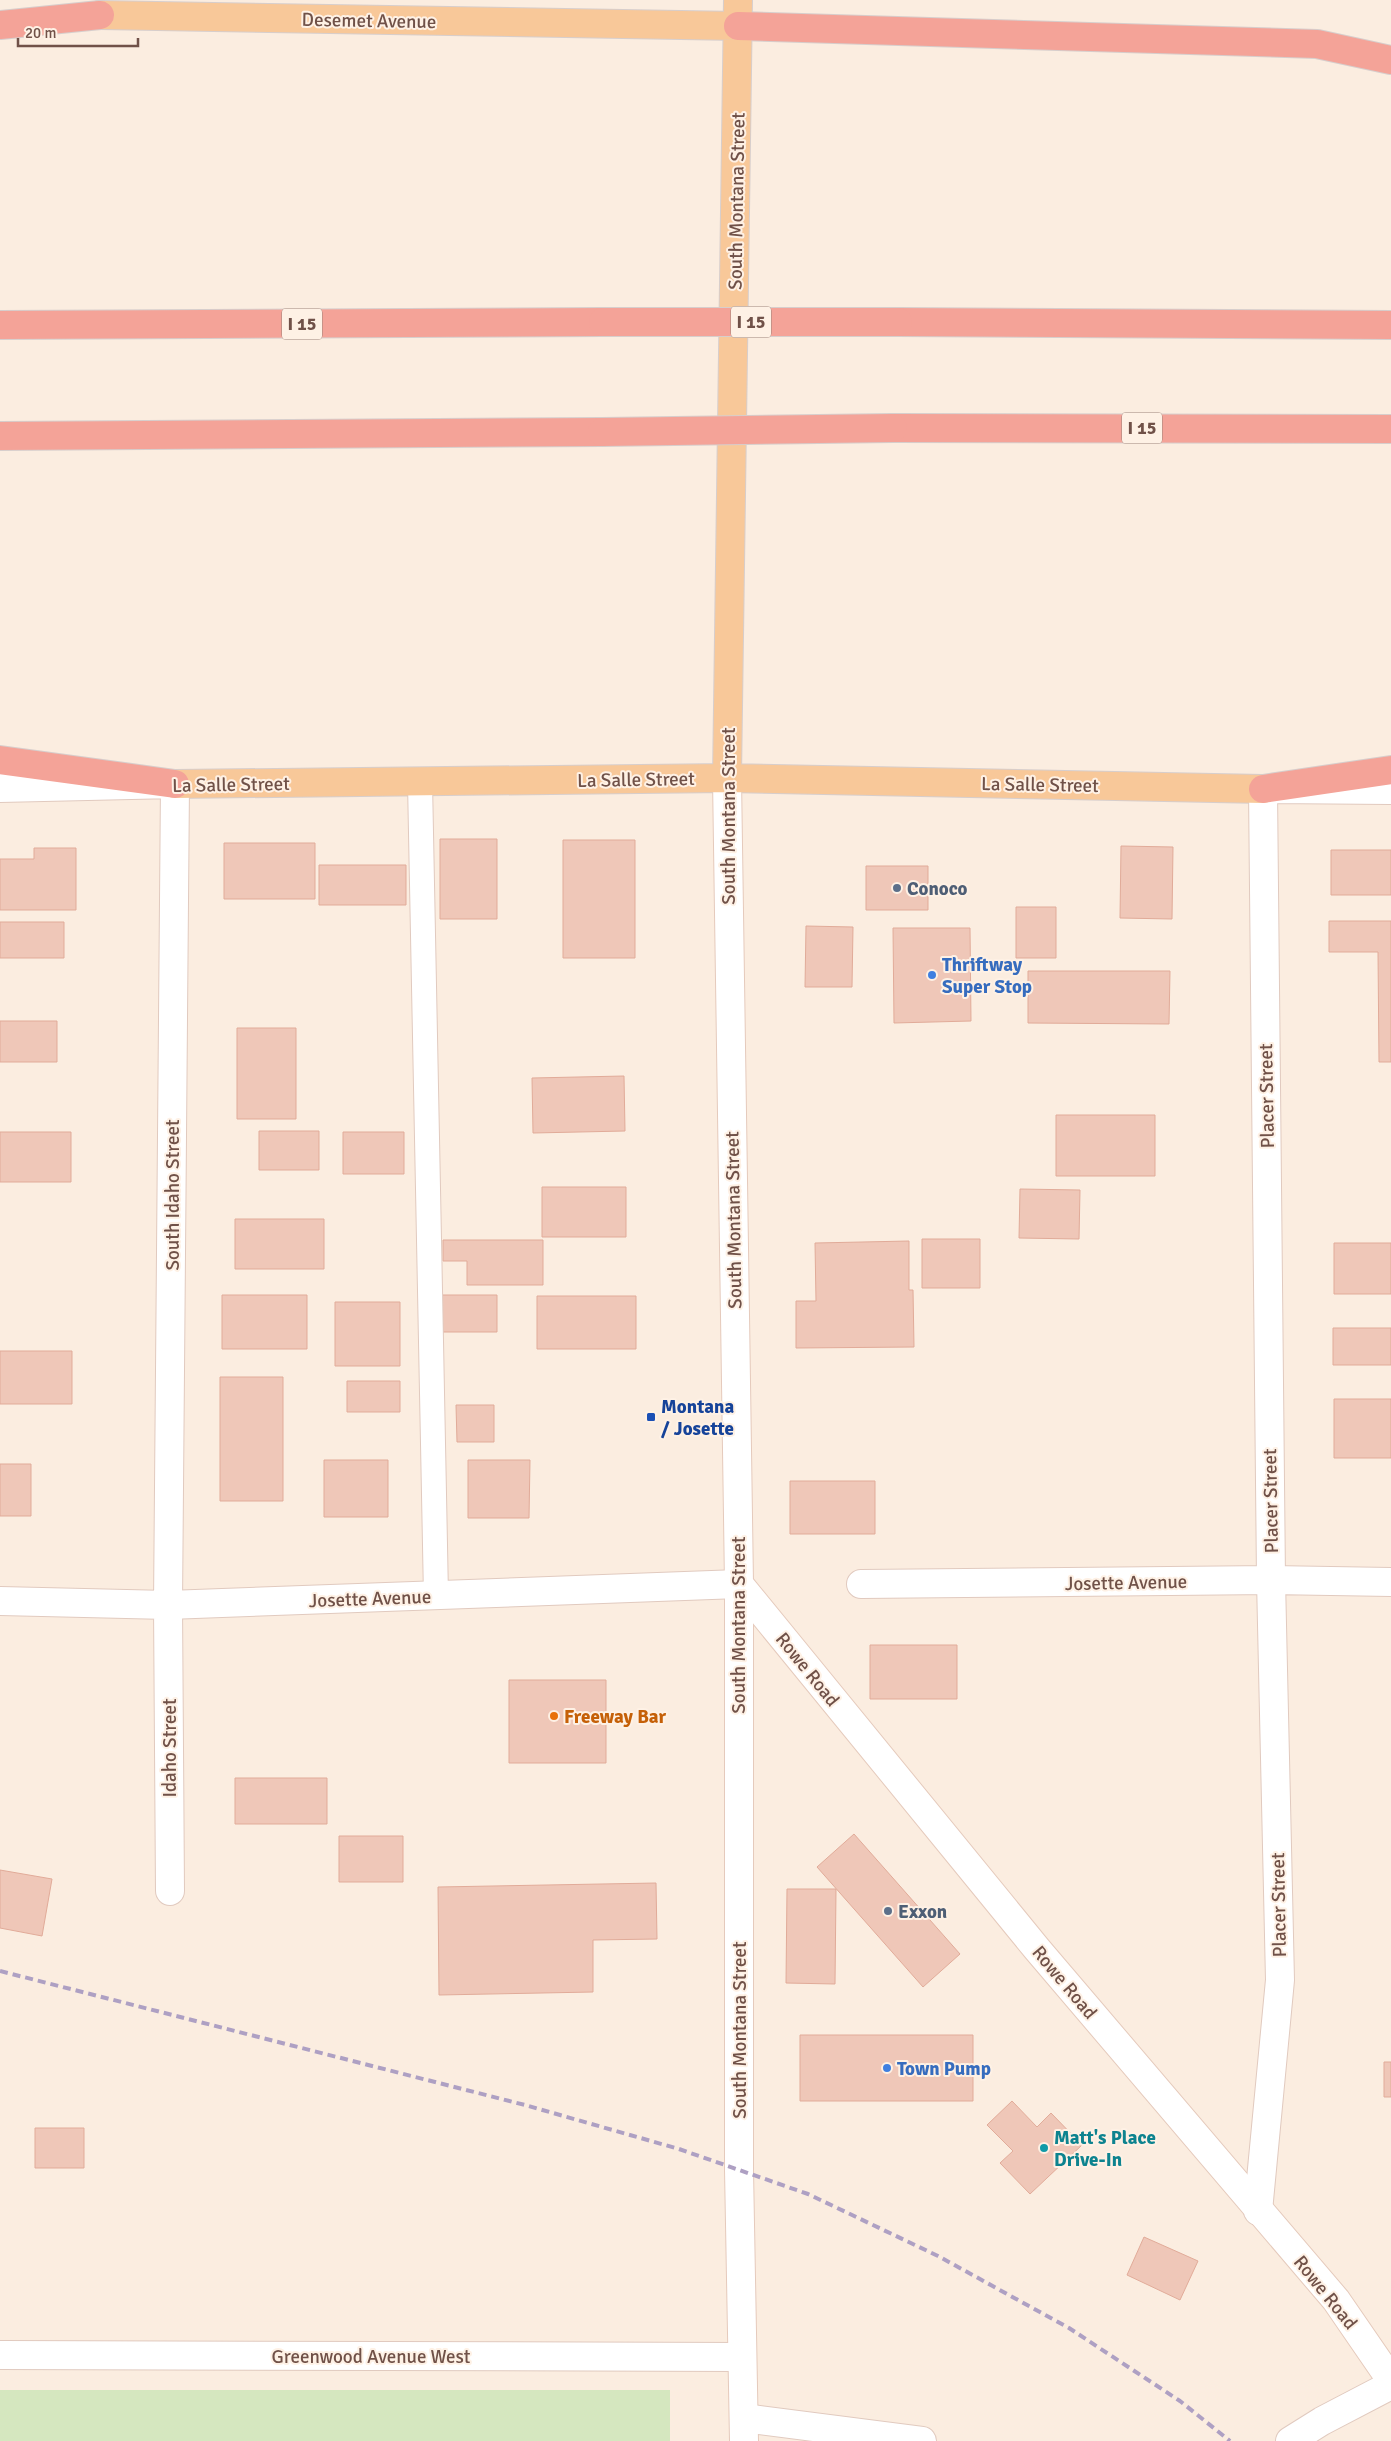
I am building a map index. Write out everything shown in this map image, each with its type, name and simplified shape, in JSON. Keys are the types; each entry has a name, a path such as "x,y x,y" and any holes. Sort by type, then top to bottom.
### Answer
{"highway":[{"path":"738,13 1317,44 1391,60"},
{"path":"0,25 100,15"},
{"name":"I 15","path":"0,325 898,322 1391,325"},
{"name":"I 15","path":"0,436 893,428 1391,429"},
{"path":"0,760 175,784"},
{"path":"1263,789 1391,770"}],"main road":[{"name":"Desemet Avenue","path":"100,15 738,13"},
{"name":"South Montana Street","path":"727,778 738,13"},
{"name":"La Salle Street","path":"175,784 727,778 1263,789"}],"street":[{"name":"Desemet Avenue","path":"0,11 100,15"},
{"name":"South Montana Street","path":"727,778 739,1584 739,2170 744,2430"},
{"name":"La Salle Street","path":"0,788 175,784"},
{"name":"South Idaho Street","path":"168,1605 175,784"},
{"name":"La Salle Street","path":"1263,789 1391,790"},
{"name":"Placer Street","path":"1258,2211 1280,1980 1271,1580 1263,789"},
{"name":"Josette Avenue","path":"861,1584 1271,1580 1391,1582"},
{"name":"Josette Avenue","path":"0,1601 168,1605 739,1584"},
{"name":"Rowe Road","path":"739,1584 1037,1949 1258,2211 1336,2300 1391,2380"},
{"name":"Idaho Street","path":"168,1605 170,1891"},
{"name":"Greenwood Avenue West","path":"0,2355 742,2357"},
{"path":"1290,2441 1322,2421 1391,2385"},
{"path":"744,2430 922,2441"}],"lane":[{"path":"420,782 436,1596"}],"green space":[{"path":"0,2390 670,2390 670,2441 0,2441"}],"building":[{"path":"440,839 497,839 497,919 440,919"},
{"path":"563,840 635,840 635,958 563,958"},
{"path":"224,843 315,843 315,899 224,899"},
{"path":"1121,846 1173,847 1172,919 1120,918"},
{"path":"34,848 76,848 76,910 0,910 0,859 34,859"},
{"path":"1331,850 1391,850 1391,895 1331,895"},
{"path":"319,865 406,865 406,905 319,905"},
{"name":"Conoco","path":"866,866 928,866 928,910 866,910"},
{"path":"1016,907 1056,907 1056,958 1016,958"},
{"path":"1329,921 1391,921 1391,1062 1379,1062 1378,952 1329,952"},
{"path":"0,922 64,922 64,958 0,958"},
{"path":"806,926 853,927 852,987 805,987"},
{"name":"Thriftway Super Stop","path":"893,928 970,928 971,1021 894,1023"},
{"path":"1028,971 1170,971 1169,1024 1028,1023"},
{"path":"0,1021 57,1021 57,1062 0,1062"},
{"path":"237,1028 296,1028 296,1119 237,1119"},
{"path":"624,1076 625,1131 533,1133 532,1078"},
{"path":"1056,1115 1155,1115 1155,1176 1056,1176"},
{"path":"259,1131 319,1131 319,1170 259,1170"},
{"path":"0,1132 71,1132 71,1182 0,1182"},
{"path":"343,1132 404,1132 404,1174 343,1174"},
{"path":"542,1187 626,1187 626,1237 542,1237"},
{"path":"1020,1189 1080,1190 1079,1239 1019,1238"},
{"path":"235,1219 324,1219 324,1269 235,1269"},
{"path":"922,1239 980,1239 980,1288 922,1288"},
{"path":"443,1240 543,1240 543,1285 467,1285 467,1261 443,1261"},
{"path":"909,1241 909,1290 913,1290 914,1347 796,1348 796,1301 816,1301 815,1243"},
{"path":"1334,1243 1391,1243 1391,1294 1334,1294"},
{"path":"222,1295 307,1295 307,1349 222,1349"},
{"path":"441,1295 497,1295 497,1332 441,1332"},
{"path":"537,1296 636,1296 636,1349 537,1349"},
{"path":"335,1302 400,1302 400,1366 335,1366"},
{"path":"1333,1328 1391,1328 1391,1365 1333,1365"},
{"path":"0,1351 72,1351 72,1404 0,1404"},
{"path":"220,1377 283,1377 283,1501 220,1501"},
{"path":"347,1381 400,1381 400,1412 347,1412"},
{"path":"1334,1399 1391,1399 1391,1458 1334,1458"},
{"path":"456,1405 494,1405 494,1442 457,1442"},
{"path":"324,1460 388,1460 388,1517 324,1517"},
{"path":"468,1460 530,1460 529,1518 468,1518"},
{"path":"0,1464 31,1464 31,1516 0,1516"},
{"path":"790,1481 875,1481 875,1534 790,1534"},
{"path":"870,1645 957,1645 957,1699 870,1699"},
{"path":"509,1680 606,1680 606,1763 509,1763"},
{"path":"235,1778 327,1778 327,1824 235,1824"},
{"name":"Exxon","path":"854,1834 960,1954 923,1987 817,1867"},
{"path":"339,1836 403,1836 403,1882 339,1882"},
{"path":"0,1870 52,1879 42,1936 0,1928"},
{"path":"656,1883 657,1939 593,1940 593,1992 439,1995 438,1887"},
{"path":"787,1889 836,1889 835,1984 786,1983"},
{"name":"Town Pump","path":"800,2035 973,2035 973,2101 800,2101"},
{"path":"1384,2062 1391,2062 1391,2097 1384,2097"},
{"name":"Matt's Place Drive-In","path":"1012,2101 1037,2127 1051,2113 1082,2145 1030,2194 1000,2163 1013,2151 987,2125"},
{"path":"35,2128 84,2128 84,2168 35,2168"},
{"path":"1144,2237 1198,2261 1180,2300 1127,2275"}],"railway":[{"path":"0,1971 525,2105 679,2149 808,2194 938,2256 1069,2328 1180,2401 1230,2441"}],"place":[{"name":"Conoco","path":"897,888"},
{"name":"Thriftway Super Stop","path":"932,975"},
{"name":"Montana / Josette","path":"651,1417"},
{"name":"Freeway Bar","path":"554,1716"},
{"name":"Exxon","path":"888,1911"},
{"name":"Town Pump","path":"887,2068"},
{"name":"Matt's Place Drive-In","path":"1044,2148"}]}
